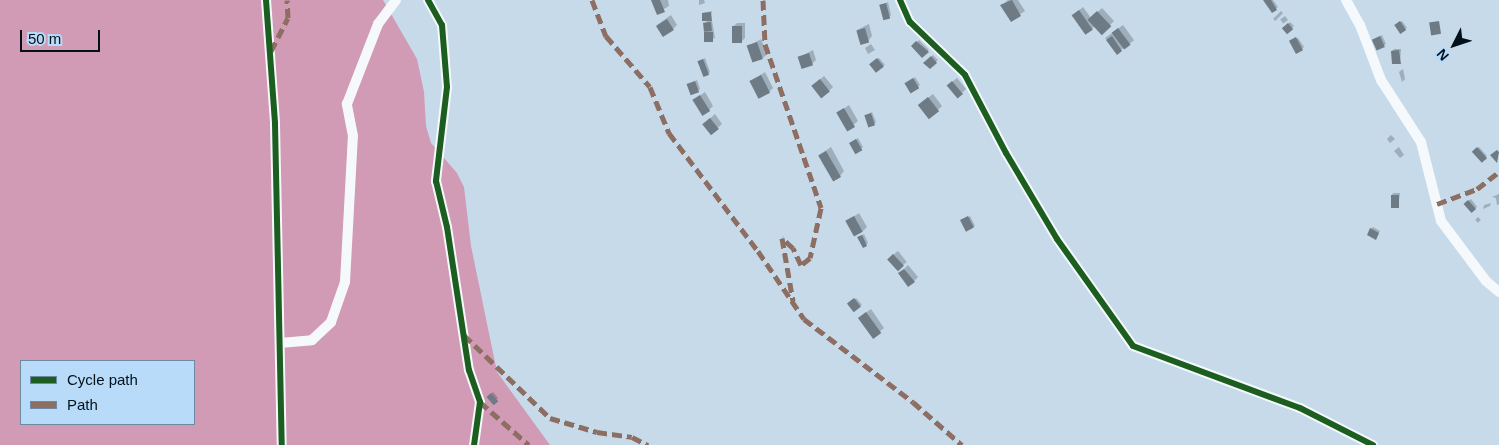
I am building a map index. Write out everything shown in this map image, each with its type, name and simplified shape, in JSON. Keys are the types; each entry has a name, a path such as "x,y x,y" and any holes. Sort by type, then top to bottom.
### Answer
{"street":[{"path":"266,0 275,124 282,445"},
{"path":"280,344 312,340 331,322 345,282 353,136 347,104 378,24 396,0"},
{"path":"428,0 442,25 447,87 436,180 446,227 469,370 480,402 474,445"},
{"path":"900,0 910,22 965,75 1006,153 1057,239 1132,346 1300,408 1373,445"},
{"path":"1346,0 1360,25 1381,80 1421,142 1441,221 1486,281 1499,292"}],"shaded area":[{"path":"0,0 383,0 417,59 424,92 426,126 431,143 457,173 464,187 471,246 497,372 550,445 0,445"}],"building":[{"path":"651,0 660,0 665,12 657,15"},
{"path":"1012,0 1021,16 1011,22 1000,5"},
{"path":"1263,0 1271,0 1277,10 1272,13"},
{"path":"886,3 890,18 883,20 879,5"},
{"path":"1079,10 1093,30 1085,35 1072,15"},
{"path":"1097,11 1111,26 1102,35 1087,20"},
{"path":"711,12 712,21 702,21 702,13"},
{"path":"667,19 674,30 663,37 656,26"},
{"path":"1400,21 1406,30 1400,34 1394,25"},
{"path":"1439,21 1441,34 1431,35 1429,23"},
{"path":"711,22 712,31 704,32 703,23"},
{"path":"1288,23 1293,29 1287,34 1282,28"},
{"path":"732,26 742,26 742,43 732,43"},
{"path":"865,28 869,42 860,45 856,30"},
{"path":"1118,28 1131,45 1124,50 1112,33"},
{"path":"704,32 713,32 713,42 704,42"},
{"path":"1112,36 1122,51 1117,55 1106,40"},
{"path":"1380,36 1385,47 1377,51 1372,40"},
{"path":"1296,37 1303,50 1296,54 1289,41"},
{"path":"916,41 929,52 922,58 911,46"},
{"path":"757,42 763,59 752,63 747,46"},
{"path":"1399,50 1401,64 1392,64 1391,51"},
{"path":"809,53 813,65 802,69 798,57"},
{"path":"931,56 937,63 930,69 923,63"},
{"path":"877,58 884,67 876,73 869,64"},
{"path":"703,59 709,75 703,77 697,61"},
{"path":"761,75 770,93 758,99 749,81"},
{"path":"913,78 919,88 911,93 904,83"},
{"path":"820,79 830,92 821,98 811,86"},
{"path":"695,81 699,92 691,95 687,84"},
{"path":"952,81 963,94 958,99 947,85"},
{"path":"700,95 710,111 702,116 692,100"},
{"path":"928,97 939,111 929,119 918,105"},
{"path":"844,108 855,127 847,132 836,112"},
{"path":"871,113 875,125 868,128 864,115"},
{"path":"710,118 719,129 711,135 702,124"},
{"path":"856,139 862,150 855,154 849,143"},
{"path":"1477,147 1487,158 1482,163 1472,152"},
{"path":"1497,150 1499,152 1497,163 1490,155"},
{"path":"826,151 841,177 833,181 818,156"},
{"path":"1391,195 1399,195 1399,208 1391,208"},
{"path":"1468,200 1476,209 1472,213 1464,204"},
{"path":"854,216 863,232 854,237 845,221"},
{"path":"968,216 974,228 966,232 960,220"},
{"path":"1370,228 1379,233 1376,240 1367,235"},
{"path":"862,235 867,246 863,248 857,237"},
{"path":"893,254 904,266 898,271 887,259"},
{"path":"904,269 915,282 908,287 898,273"},
{"path":"854,298 861,307 854,312 847,304"},
{"path":"866,312 881,333 873,339 858,318"},
{"path":"491,393 498,401 494,405 486,397"}],"marked path":[{"path":"271,51 288,18 287,0"},
{"path":"592,0 606,36 650,87 669,133 758,251 804,319 913,402 962,445"},
{"path":"763,0 765,44 821,208 810,258 801,265 793,248 782,238 793,301"},
{"path":"1437,204 1477,189 1499,172"},
{"path":"464,335 550,418 597,432 632,437 648,445"},
{"path":"480,402 529,445"}],"cycle path":[{"path":"266,0 275,124 282,445"},
{"path":"428,0 442,25 447,87 436,181 447,227 469,370 480,402 474,445"},
{"path":"900,0 910,22 965,75 1006,153 1057,239 1133,346 1300,408 1373,445"}]}
